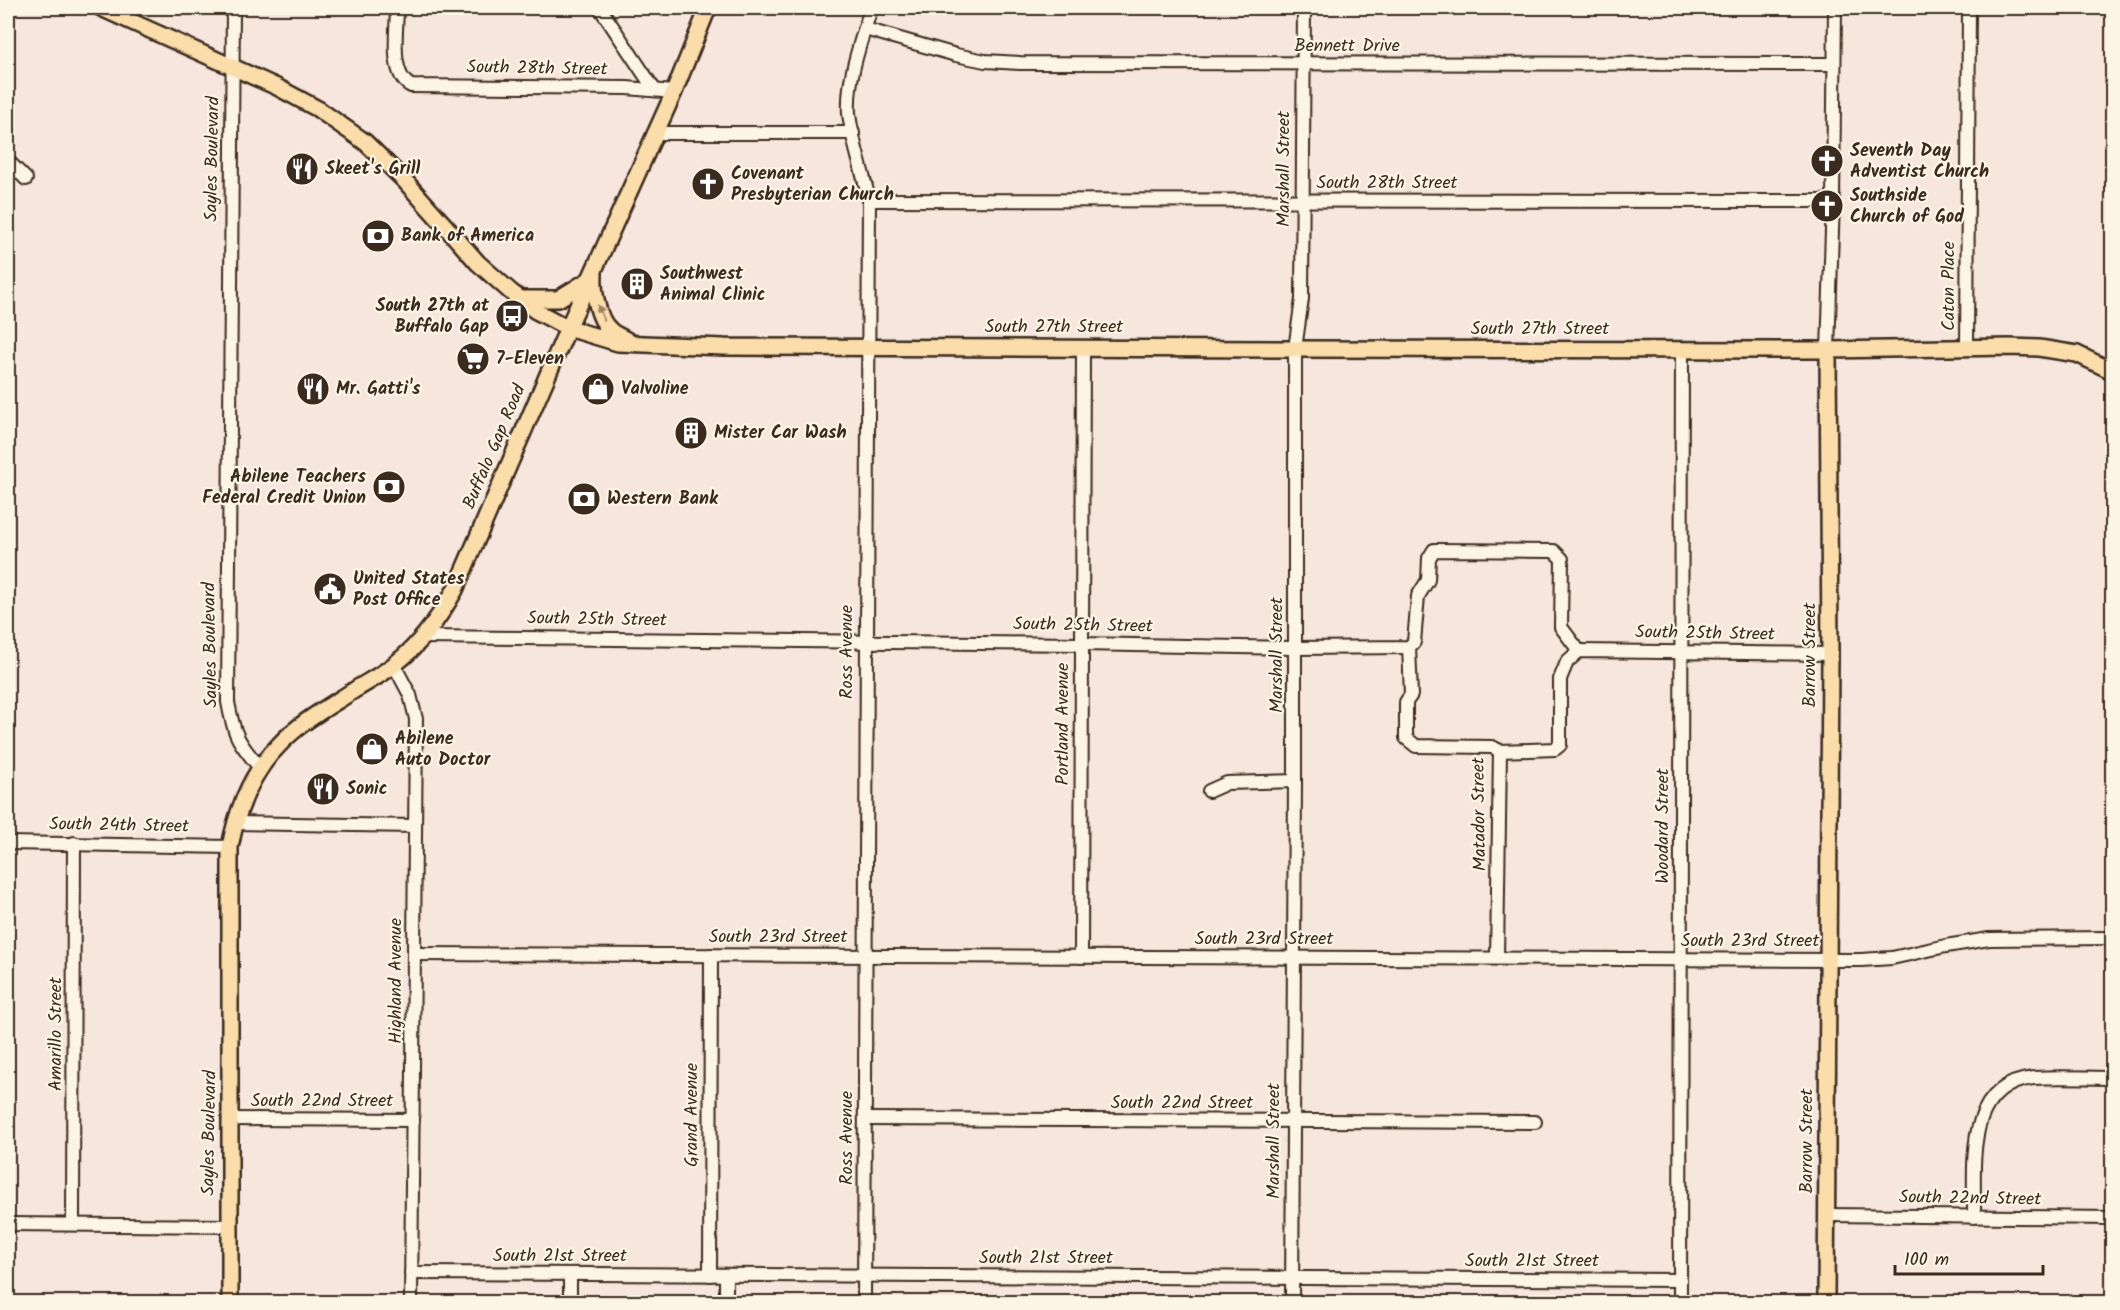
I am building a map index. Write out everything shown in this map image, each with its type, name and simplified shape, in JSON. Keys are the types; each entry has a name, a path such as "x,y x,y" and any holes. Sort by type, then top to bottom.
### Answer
{"main road":[{"name":"South 27th Street","path":"101,8 277,87 318,109 365,142 405,181 478,263 520,299 536,311 568,328 618,343 724,347 1083,346 1295,349 1828,350 2009,346 2077,354 2112,370"},
{"name":"Buffalo Gap Road","path":"261,769 278,745 305,723 394,665 424,637 455,590 591,275 674,92 708,8"},
{"path":"520,299 558,299 591,275 604,321 610,330 633,344"},
{"name":"Barrow Street","path":"1826,1302 1830,654 1828,350"},
{"name":"Sayles Boulevard","path":"230,1302 230,847 243,800 261,769"}],"street":[{"name":"Sayles Boulevard","path":"233,8 228,702 233,728 241,747 261,769"},
{"name":"South 28th Street","path":"397,8 396,63 402,79 411,86 654,89 674,92"},
{"path":"600,8 654,89"},
{"name":"Ross Avenue","path":"864,1302 865,642 869,200 849,113 849,94 852,74 871,8"},
{"name":"Marshall Street","path":"1293,1302 1295,349 1302,299 1304,8"},
{"name":"Barrow Street","path":"1828,350 1833,201 1835,8"},
{"name":"Caton Place","path":"1967,348 1969,8"},
{"name":"Bennett Drive","path":"865,29 956,56 985,61 1020,63 1834,64"},
{"path":"654,133 853,133"},
{"path":"8,161 26,179"},
{"name":"South 28th Street","path":"869,200 1833,201"},
{"name":"Portland Avenue","path":"1081,957 1083,346"},
{"name":"Woodard Street","path":"1680,1302 1682,349"},
{"path":"1409,647 1414,642 1418,596 1428,580 1429,558 1434,550 1554,551 1562,559 1561,627 1579,651 1567,662 1560,679 1560,745 1555,748 1500,750"},
{"name":"South 25th Street","path":"424,637 1294,648 1409,647"},
{"name":"Matador Street","path":"1409,647 1411,695 1406,702 1406,738 1416,746 1492,747 1500,750 1497,958"},
{"name":"South 25th Street","path":"1579,651 1830,654"},
{"name":"Highland Avenue","path":"394,665 410,695 416,719 411,1302"},
{"path":"1209,790 1227,783 1295,781"},
{"path":"235,823 415,826"},
{"name":"South 24th Street","path":"8,843 230,847"},
{"name":"Amarillo Street","path":"73,1224 74,843"},
{"name":"South 23rd Street","path":"414,954 1828,960 1892,958 1989,939 2112,938"},
{"name":"Grand Avenue","path":"710,1275 711,955"},
{"path":"1974,1217 1975,1145 1981,1115 1995,1094 2014,1082 2034,1078 2112,1078"},
{"name":"South 22nd Street","path":"231,1119 413,1120"},
{"name":"South 22nd Street","path":"866,1119 1535,1122"},
{"name":"South 22nd Street","path":"1826,1215 2112,1218"},
{"path":"8,1224 229,1226"},
{"name":"South 21st Street","path":"411,1273 1680,1280"},
{"path":"570,1274 570,1302"},
{"path":"726,1275 726,1302"}],"place":[{"name":"Seventh Day Adventist Church","path":"1827,161"},
{"name":"Skeet's Grill","path":"302,169"},
{"name":"Covenant Presbyterian Church","path":"708,184"},
{"name":"Southside Church of God","path":"1827,206"},
{"name":"Bank of America","path":"378,236"},
{"name":"Southwest Animal Clinic","path":"637,284"},
{"name":"South 27th at Buffalo Gap","path":"512,316"},
{"name":"7-Eleven","path":"473,359"},
{"name":"Mr. Gatti's","path":"313,389"},
{"name":"Valvoline","path":"598,389"},
{"name":"Mister Car Wash","path":"691,433"},
{"name":"Abilene Teachers Federal Credit Union","path":"389,487"},
{"name":"Western Bank","path":"584,499"},
{"name":"United States Post Office","path":"330,589"},
{"name":"Abilene Auto Doctor","path":"372,749"},
{"name":"Sonic","path":"323,789"}]}
